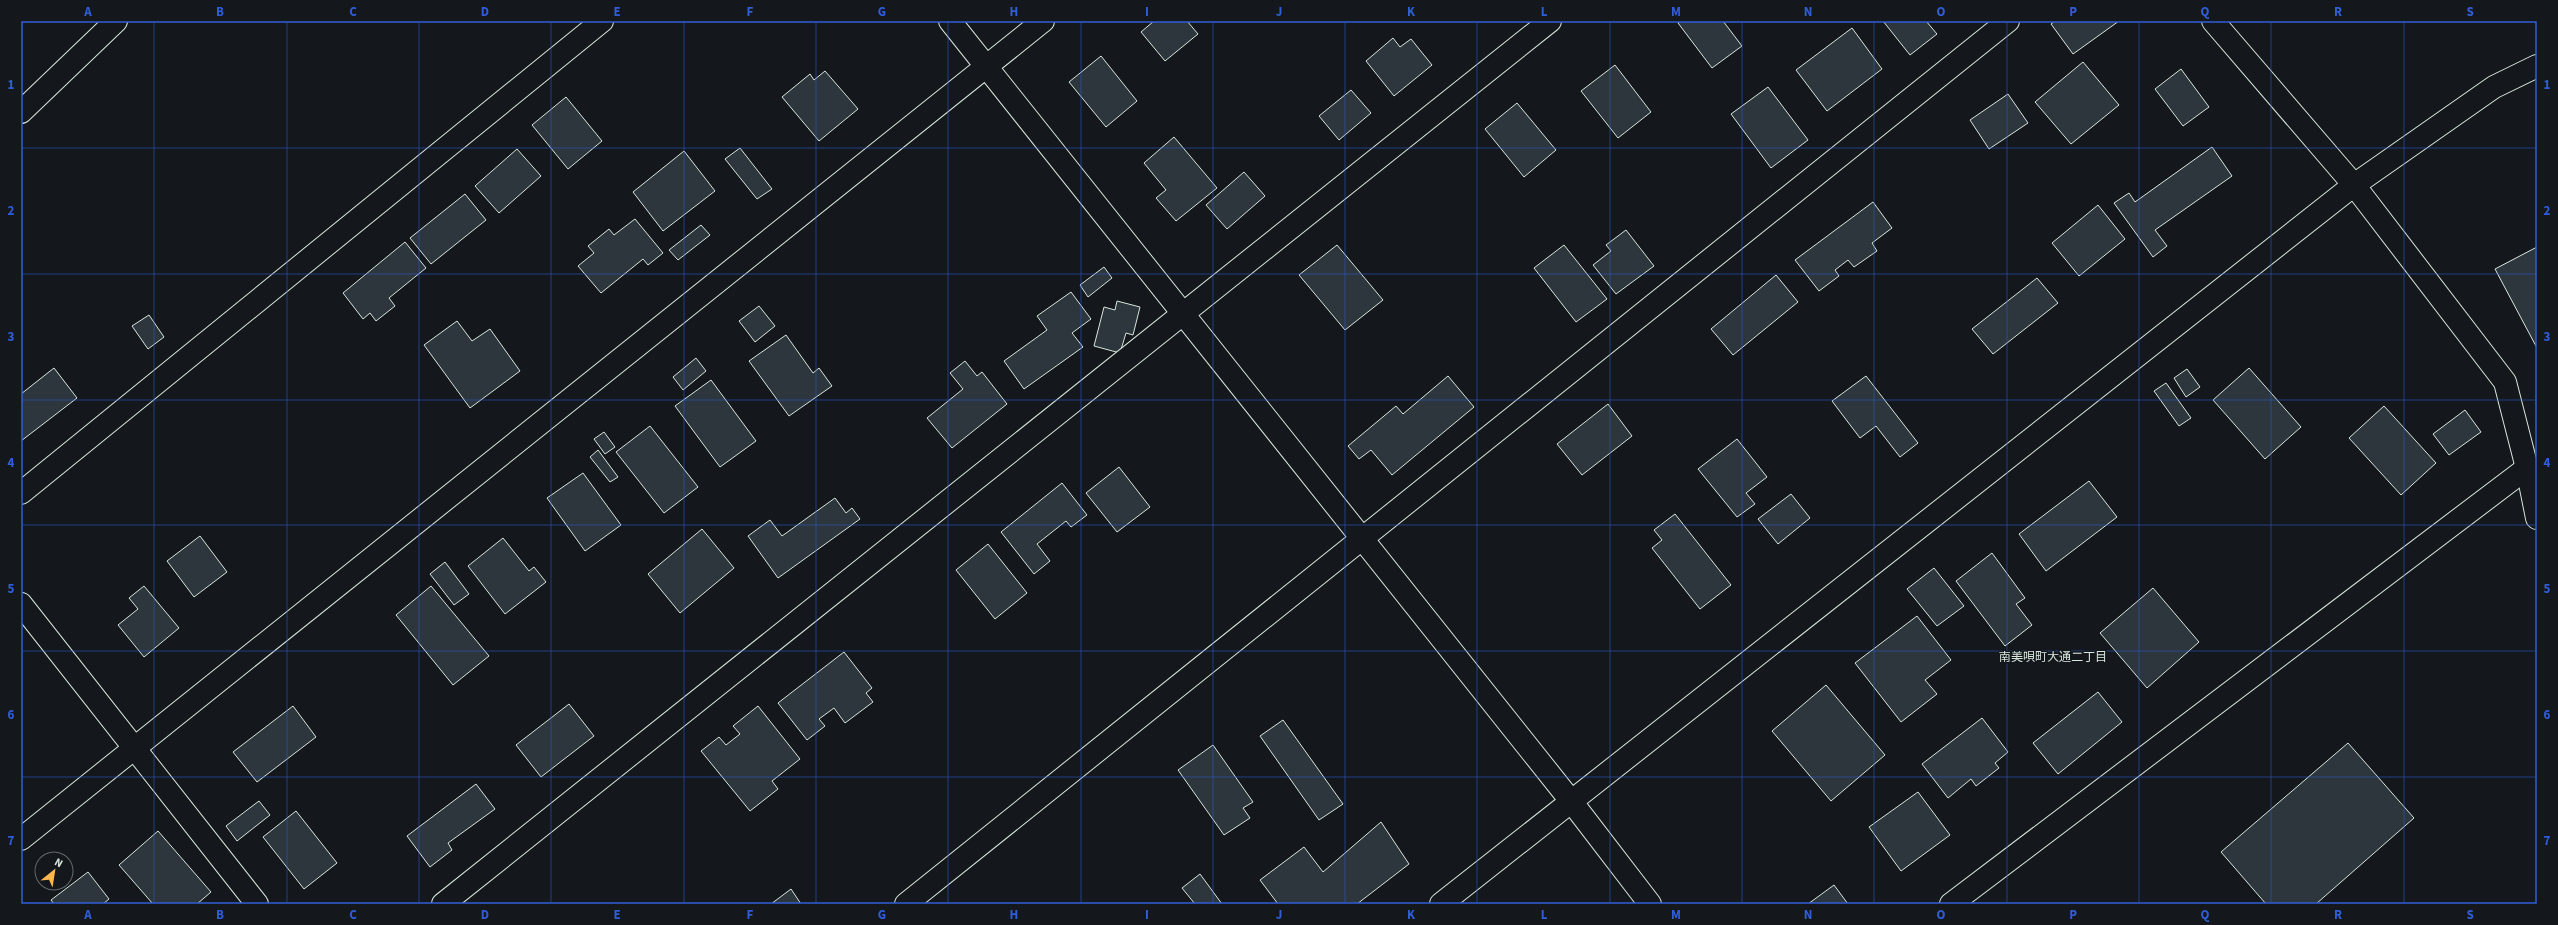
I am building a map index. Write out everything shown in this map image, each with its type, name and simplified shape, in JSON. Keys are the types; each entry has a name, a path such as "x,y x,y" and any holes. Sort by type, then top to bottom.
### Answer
{"street":[{"path":"21,112 116,21"},
{"path":"21,493 602,21"},
{"path":"950,21 1571,801 1650,904"},
{"path":"21,839 1043,21"},
{"path":"443,904 1184,315 1550,21"},
{"path":"906,904 2008,21"},
{"path":"2213,21 2354,184 2505,382 2527,468 2537,518"},
{"path":"1441,904 2354,184 2494,87 2537,66"},
{"path":"1951,904 2527,468"},
{"path":"21,604 134,749 258,904"}],"building":[{"path":"1154,21 1187,21 1198,34 1165,61 1141,32"},
{"path":"1681,21 1723,21 1742,46 1712,68 1678,23"},
{"path":"1883,21 1926,21 1937,34 1910,55"},
{"path":"2055,21 2119,21 2073,54 2051,24"},
{"path":"1852,28 1882,69 1827,111 1796,70"},
{"path":"1393,38 1400,47 1411,39 1432,65 1394,96 1366,61"},
{"path":"1101,56 1137,101 1106,127 1069,82"},
{"path":"2083,62 2119,105 2071,144 2035,102"},
{"path":"1615,65 1651,112 1618,138 1581,91"},
{"path":"2181,69 2209,107 2183,126 2155,89"},
{"path":"825,71 858,109 819,141 782,97 810,74 814,80"},
{"path":"1768,87 1808,140 1771,168 1731,114"},
{"path":"1351,90 1371,113 1339,140 1319,116"},
{"path":"2008,94 2028,123 1989,149 1970,120"},
{"path":"566,97 602,141 568,169 532,125"},
{"path":"1517,103 1556,150 1524,177 1485,129"},
{"path":"1174,137 1217,188 1176,221 1156,198 1166,190 1144,163"},
{"path":"2212,147 2232,176 2155,230 2167,246 2153,257 2114,203 2129,193 2135,202"},
{"path":"740,148 772,189 757,199 725,159"},
{"path":"517,149 541,176 499,213 475,186"},
{"path":"684,151 715,191 663,231 633,192"},
{"path":"1244,172 1265,196 1227,229 1206,205"},
{"path":"465,194 486,220 431,264 410,238"},
{"path":"1873,202 1892,228 1872,243 1877,251 1854,267 1848,260 1835,270 1839,276 1819,291 1795,260"},
{"path":"2098,205 2125,239 2079,276 2052,243"},
{"path":"635,219 663,253 648,265 643,259 601,293 578,266 594,253 588,246 609,229 614,235"},
{"path":"701,225 710,235 678,260 669,250"},
{"path":"1626,230 1654,266 1616,294 1593,265 1611,251 1606,245"},
{"path":"405,242 426,268 389,298 395,306 376,321 370,313 363,319 343,293"},
{"path":"1337,245 1383,300 1345,330 1299,275"},
{"path":"1564,245 1607,299 1576,322 1534,268"},
{"path":"2537,247 2537,348 2495,269"},
{"path":"1104,267 1112,278 1088,297 1080,285"},
{"path":"1776,275 1798,302 1733,355 1711,329"},
{"path":"2037,278 2058,303 1993,354 1972,329"},
{"path":"1071,292 1091,319 1072,333 1083,347 1024,389 1004,361 1047,330 1037,316"},
{"path":"1117,301 1140,307 1133,335 1126,333 1120,353 1094,346 1104,307 1115,310"},
{"path":"759,306 775,326 755,342 739,321"},
{"path":"149,315 164,337 148,349 132,326"},
{"path":"457,321 472,341 490,329 520,371 470,408 424,345"},
{"path":"786,335 813,373 819,368 832,386 789,416 749,361"},
{"path":"696,358 706,371 683,390 673,377"},
{"path":"965,361 977,376 982,372 1007,404 952,448 927,418 963,389 950,373"},
{"path":"54,368 77,398 21,441 21,394"},
{"path":"2249,368 2301,427 2265,459 2213,400"},
{"path":"2187,369 2200,387 2186,397 2174,378"},
{"path":"1448,376 1474,407 1392,475 1371,450 1359,459 1348,446 1396,406 1403,414"},
{"path":"1866,376 1918,443 1900,457 1876,426 1860,438 1832,401"},
{"path":"711,380 756,441 720,467 675,406"},
{"path":"2166,383 2191,418 2179,426 2154,391"},
{"path":"1608,404 1632,436 1582,475 1557,444"},
{"path":"2384,406 2436,463 2401,495 2349,438"},
{"path":"2465,410 2481,432 2449,455 2433,434"},
{"path":"650,426 698,487 664,513 616,452"},
{"path":"604,432 615,447 605,454 594,439"},
{"path":"1737,439 1767,477 1746,493 1755,504 1737,517 1698,469"},
{"path":"598,450 618,477 610,482 590,457"},
{"path":"1119,467 1150,507 1117,532 1086,493"},
{"path":"583,473 621,525 585,551 547,498"},
{"path":"2089,481 2117,517 2046,571 2019,534"},
{"path":"1062,483 1087,515 1071,527 1066,521 1037,544 1050,561 1034,574 1001,532"},
{"path":"1791,494 1810,518 1778,544 1758,519"},
{"path":"835,498 846,513 852,508 860,519 778,578 748,536 770,520 782,536"},
{"path":"1675,514 1731,585 1700,609 1652,548 1662,540 1654,530"},
{"path":"702,529 734,568 680,613 648,574"},
{"path":"200,536 227,572 194,597 167,561"},
{"path":"503,538 529,571 534,567 546,582 505,614 468,566"},
{"path":"988,544 1027,593 995,619 956,570"},
{"path":"1992,553 2025,598 2016,604 2032,625 2005,646 1956,581"},
{"path":"445,562 469,594 454,605 430,574"},
{"path":"1934,568 1964,606 1937,626 1907,589"},
{"path":"144,586 179,628 144,657 118,625 138,609 129,598"},
{"path":"431,586 489,656 453,685 396,615"},
{"path":"2153,588 2199,642 2147,688 2100,633"},
{"path":"1917,616 1951,660 1925,680 1937,694 1901,722 1855,663"},
{"path":"844,652 872,688 866,693 873,702 845,723 834,708 819,719 825,726 807,740 778,703"},
{"path":"1826,685 1885,755 1831,801 1772,731"},
{"path":"2098,692 2122,722 2058,774 2033,743"},
{"path":"569,704 594,736 541,777 516,745"},
{"path":"293,706 316,737 257,782 233,752"},
{"path":"758,706 800,759 772,781 778,789 750,811 701,751 719,737 726,745 740,734 733,726"},
{"path":"1982,718 2008,752 1995,763 1999,768 1976,786 1971,779 1948,798 1922,764"},
{"path":"1283,720 1343,804 1319,820 1260,736"},
{"path":"2348,743 2414,818 2316,904 2266,904 2221,852"},
{"path":"1213,745 1253,802 1243,808 1250,818 1224,835 1178,770"},
{"path":"476,784 495,809 448,843 452,850 430,867 407,836"},
{"path":"1918,792 1950,835 1901,871 1869,827"},
{"path":"259,801 270,815 237,841 226,826"},
{"path":"296,811 337,863 304,889 263,837"},
{"path":"1381,822 1409,864 1357,904 1278,904 1260,880 1304,847 1323,872"},
{"path":"158,831 211,892 197,904 153,904 119,865"},
{"path":"88,872 109,899 103,904 54,904 51,900 63,891 74,891 74,883"},
{"path":"1200,874 1222,904 1195,904 1182,888"},
{"path":"1834,885 1848,904 1808,904"},
{"path":"791,889 801,904 771,904"}],"district":[{"name":"南美唄町大通二丁目","path":"2053,657"}]}
